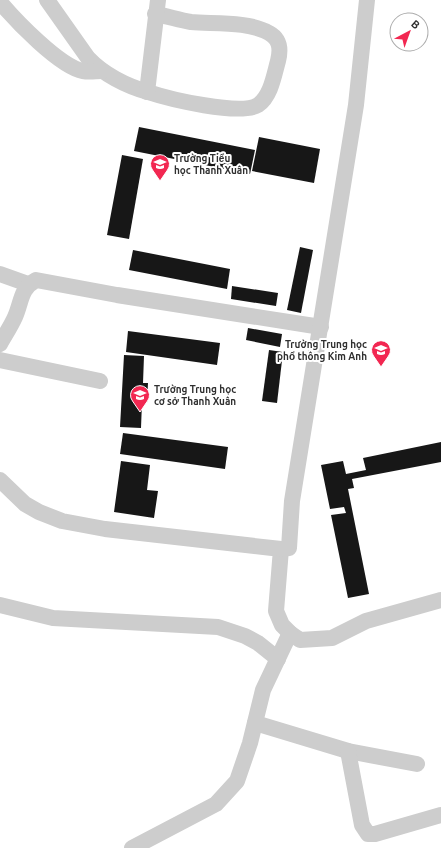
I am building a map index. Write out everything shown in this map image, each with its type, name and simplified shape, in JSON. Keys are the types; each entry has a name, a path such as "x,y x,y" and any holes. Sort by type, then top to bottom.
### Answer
{"street":[{"path":"48,0 88,58 102,71 147,92 225,109 246,109 257,105 263,100 272,82 279,59 280,45 277,39 260,29 189,22 157,7 147,92"},
{"path":"2,484 25,504 39,512 62,521 105,530 282,549 289,548 292,501 356,105 367,0"},
{"path":"0,2 12,17 65,64 83,71 102,71"},
{"path":"0,274 28,284"},
{"path":"0,344 15,316 23,292 28,284 36,280 124,296 321,327"},
{"path":"0,360 100,381"},
{"path":"282,549 276,611 282,624 290,633 300,640 332,638 366,621 441,600"},
{"path":"0,605 53,618 218,627 245,636 258,643 278,659"},
{"path":"132,848 216,804 237,781 255,723 263,690 290,633"},
{"path":"255,723 348,751 417,764"},
{"path":"348,751 362,825 368,834 375,834 441,815"}],"building":[{"path":"139,127 255,150 250,174 134,151"},
{"path":"259,137 320,149 314,183 252,171"},
{"path":"122,155 143,159 129,239 107,235"},
{"path":"300,247 313,250 301,313 287,310"},
{"path":"133,250 230,269 227,289 129,270"},
{"path":"232,286 278,293 276,306 231,299"},
{"path":"248,328 282,334 280,347 246,340"},
{"path":"128,331 220,343 217,365 126,352"},
{"path":"269,350 283,352 277,403 262,401"},
{"path":"124,355 144,356 143,383 148,383 147,403 142,402 141,428 120,427"},
{"path":"123,433 228,447 225,469 120,454"},
{"path":"441,442 441,462 352,479 354,488 348,489 369,594 348,598 331,515 346,513 344,507 330,509 321,465 343,461 346,474 366,470 363,458"},
{"path":"121,461 150,465 147,490 158,491 154,518 114,512"}],"place":[{"name":"Trường Tiểu học Thanh Xuân","path":"160,181"},
{"name":"Trường Trung học phổ thông Kim Anh","path":"381,367"},
{"name":"Trường Trung học cơ sở Thanh Xuân","path":"140,412"}]}
